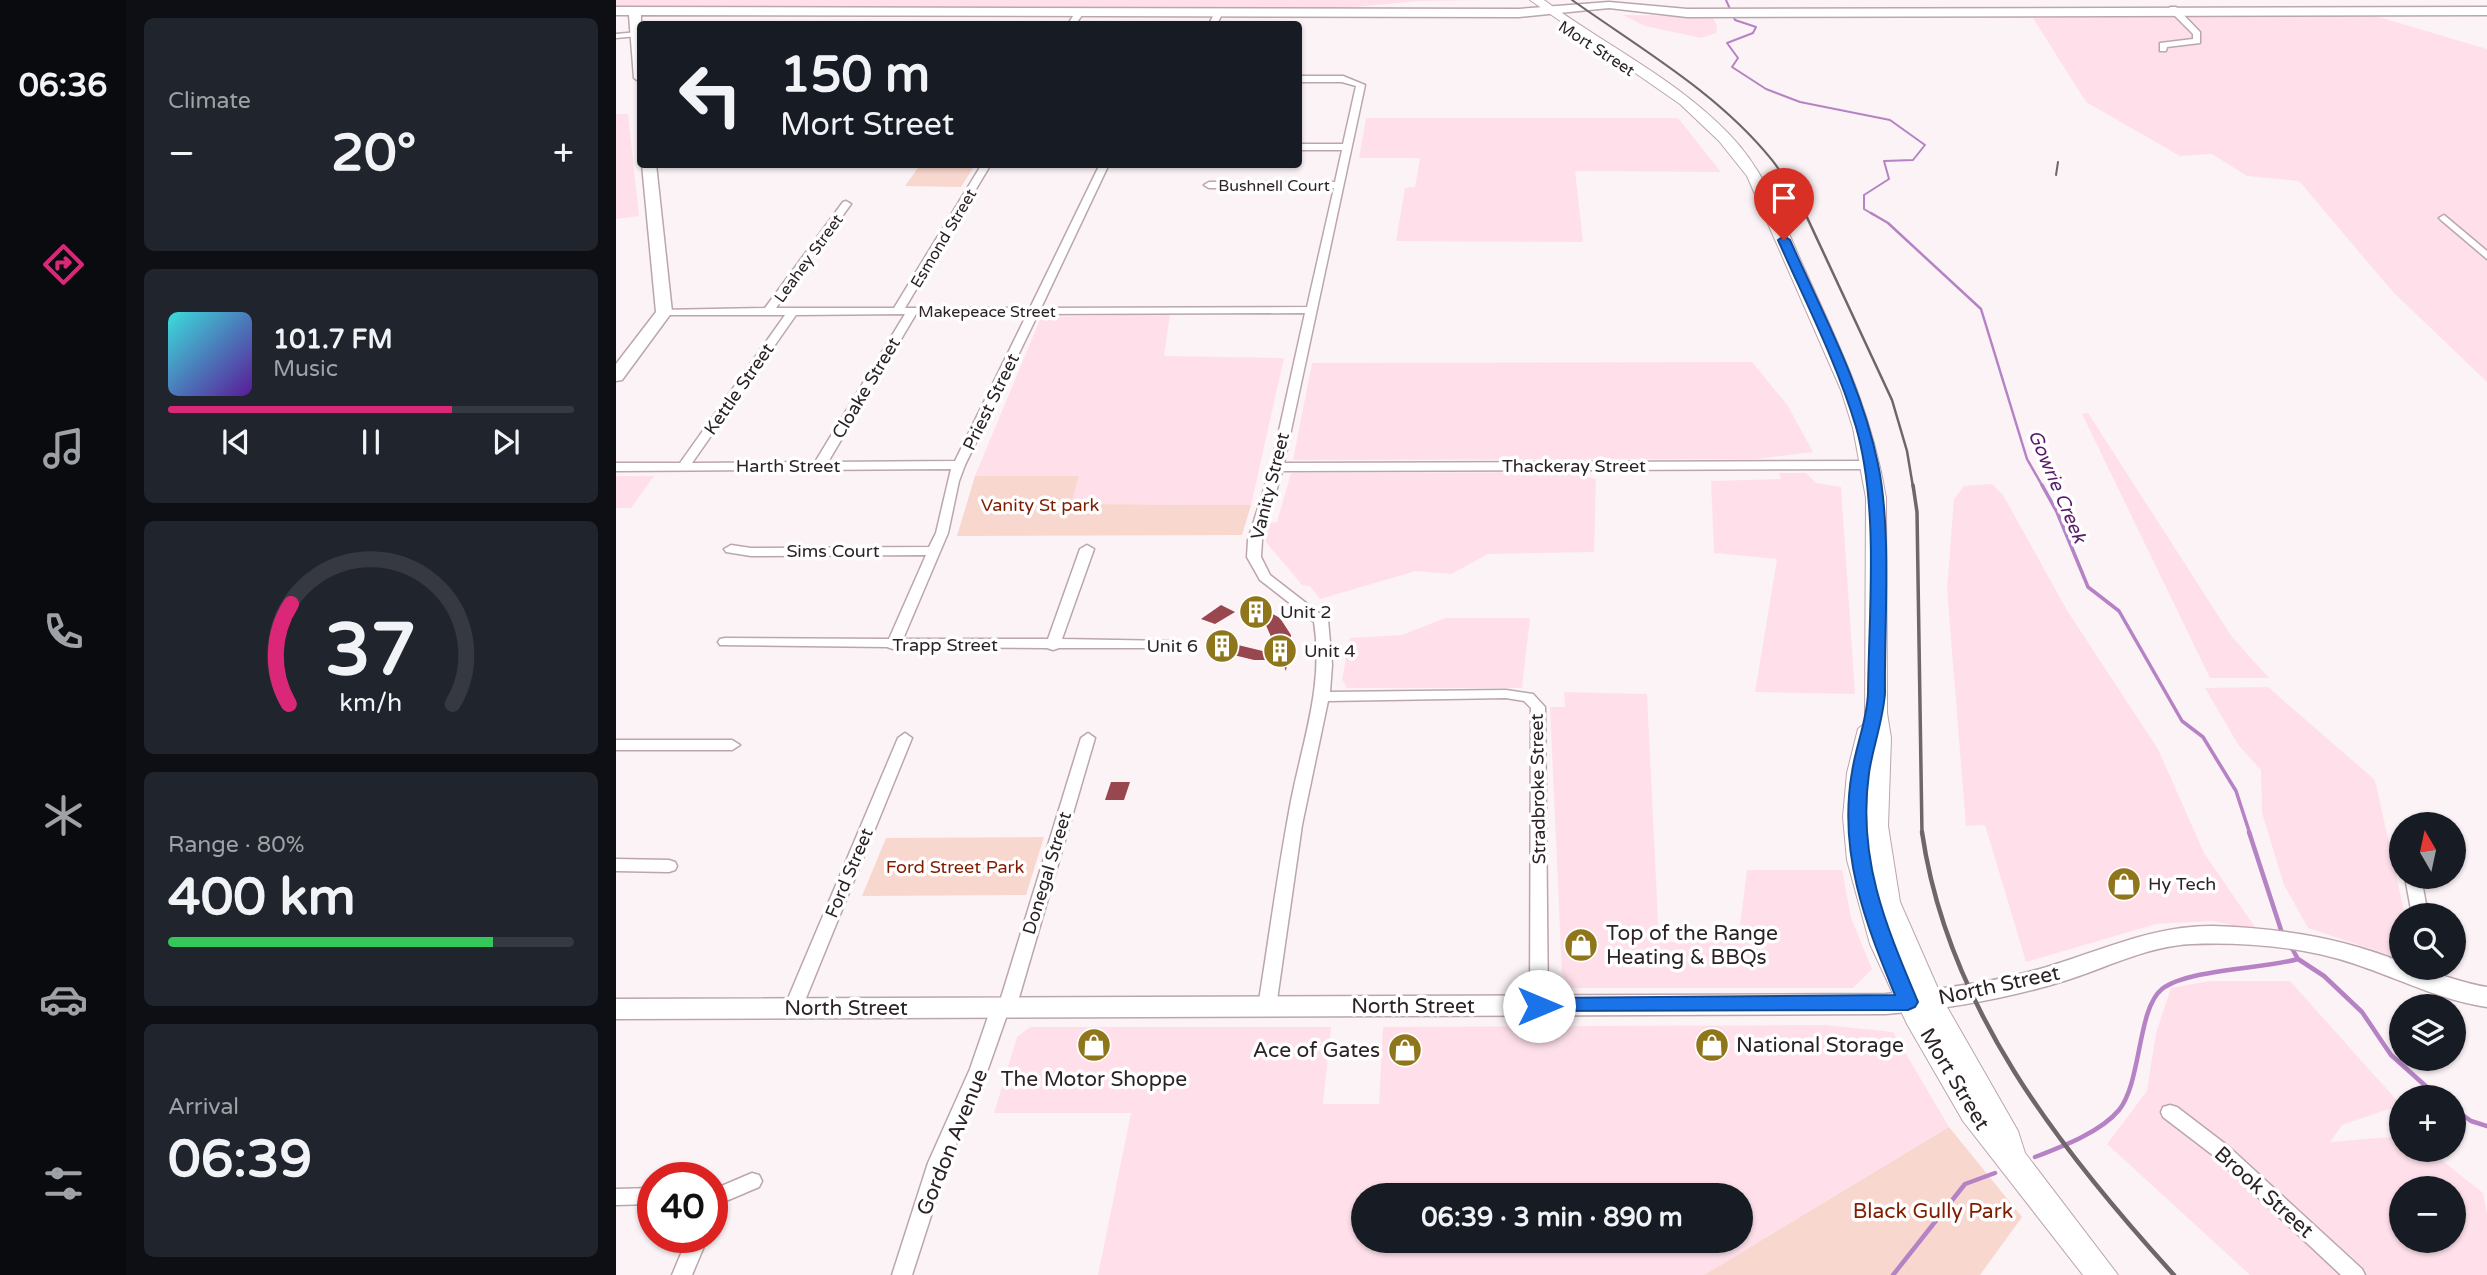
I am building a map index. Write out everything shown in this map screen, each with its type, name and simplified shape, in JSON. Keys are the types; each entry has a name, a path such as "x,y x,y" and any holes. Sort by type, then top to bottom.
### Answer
{"main road":[{"name":"Mort Street","path":"1524,0 1542,8 1672,94 1720,132 1755,176 1850,390 1863,428 1871,465 1876,498 1875,713 1860,773 1858,846 1873,918 1919,1001 1972,1112 1993,1142 2011,1157 2038,1196 2102,1275"}],"street":[{"path":"616,11 1380,12 1609,5 1693,13 2177,14 2487,11"},
{"path":"637,42 634,16 638,11"},
{"path":"1074,21 1080,12"},
{"path":"1214,21 1219,12"},
{"path":"2163,49 2163,45 2188,36 2177,14"},
{"path":"616,36 635,34"},
{"name":"Vanity Street","path":"1267,1007 1299,798 1324,696 1326,646 1321,620 1265,577 1254,557 1255,540 1277,467 1361,85 1343,79 1302,79"},
{"path":"1302,147 1346,147"},
{"path":"616,376 664,312 649,168"},
{"name":"Esmond Street","path":"898,311 985,168"},
{"name":"Priest Street","path":"892,645 935,551 960,465 1103,168"},
{"name":"Bushnell Court","path":"1209,185 1339,185"},
{"name":"Leahey Street","path":"769,311 846,204"},
{"path":"2444,218 2487,256"},
{"name":"Makepeace Street","path":"664,312 1311,310"},
{"name":"Kettle Street","path":"684,466 793,311"},
{"name":"Cloake Street","path":"819,466 913,311"},
{"name":"Harth Street","path":"616,467 960,465"},
{"name":"Thackeray Street","path":"1277,467 1871,465"},
{"name":"Sims Court","path":"731,549 751,552 935,551"},
{"path":"1053,646 1087,549"},
{"name":"Trapp Street","path":"725,642 1166,645"},
{"name":"Stradbroke Street","path":"1324,696 1506,694 1528,697 1538,707 1539,1006"},
{"name":"Ford Street","path":"793,1008 905,738"},
{"name":"Donegal Street","path":"1004,1008 1088,738"},
{"path":"616,745 732,745"},
{"path":"616,865 669,866"},
{"name":"North Street","path":"616,1009 1539,1006 1919,1001 1971,995 2057,974 2173,937 2208,936 2312,945 2389,965"},
{"name":"North Street","path":"2438,980 2487,997"},
{"name":"Gordon Avenue","path":"902,1275 953,1128 1004,1008"},
{"name":"Brook Street","path":"2170,1112 2221,1151 2355,1275"},
{"path":"728,1192 752,1181"},
{"path":"616,1197 637,1196"},
{"path":"682,1275 691,1253"}],"shaded area":[{"path":"616,0 1482,0 1418,1 1343,8 616,7"},
{"path":"1623,15 1712,16 1717,26 1716,33 1701,38 1645,26"},
{"path":"2372,15 2487,49 2487,382 2393,292 2299,181 2247,176 2212,154 2180,156 2086,102 2033,18"},
{"path":"616,114 628,114 639,216 616,219"},
{"path":"1366,118 1678,118 1721,172 1575,171 1583,242 1396,241 1405,188 1415,187 1420,158 1359,158"},
{"path":"1170,314 1164,356 1284,358 1251,505 1070,504 1079,476 975,476 1041,317"},
{"path":"1752,362 1788,406 1813,452 1756,459 1293,460 1312,363"},
{"path":"2088,413 2232,637 2269,678 2210,678 2082,414"},
{"path":"1568,472 1596,479 1594,552 1488,554 1451,574 1416,571 1320,599 1310,586 1302,585 1266,542 1267,523 1277,522 1291,473"},
{"path":"1779,473 1806,473 1816,483 1841,487 1855,694 1755,692 1777,559 1714,553 1711,481 1781,479"},
{"path":"616,476 654,476 631,508 616,508"},
{"path":"1992,484 2003,495 2068,612 2158,749 2204,853 2257,930 2212,921 2156,924 2026,962 1985,825 1966,826 1947,589 1954,499 1964,486"},
{"path":"1445,618 1530,618 1522,688 1347,688 1342,679 1350,638 1402,635"},
{"path":"2268,687 2375,780 2389,843 2389,889 2399,889 2402,903 2389,903 2389,955 2308,928 2284,885 2262,813 2261,770 2239,746 2205,688"},
{"path":"1564,692 1647,694 1659,942 1738,942 1747,870 1842,870 1851,918 1872,969 1853,988 1571,988 1562,974 1550,707 1565,707"},
{"path":"2209,981 2290,981 2389,1092 2389,1109 2342,1125 2330,1142 2389,1137 2389,1162 2444,1162 2462,1176 2389,1176 2389,1253 2466,1253 2466,1179 2483,1193 2487,1214 2487,1275 2250,1275 2107,1144 2147,1091 2156,1033 2171,988"},
{"path":"1826,1025 1893,1032 1949,1127 1753,1245 1753,1183 1351,1183 1351,1253 1740,1253 1704,1275 1098,1275 1131,1113 994,1113 1017,1037 1030,1027 1331,1027 1323,1104 1379,1104 1383,1027"}],"green space":[{"path":"918,168 973,168 961,187 905,186"},
{"name":"Vanity St park","path":"975,476 1079,476 1071,504 1251,505 1242,535 957,536"},
{"name":"Ford Street Park","path":"1044,837 1026,895 862,896 886,838"},
{"name":"Black Gully Park","path":"1949,1127 2022,1217 1980,1275 1704,1275 1740,1253 1753,1253 1753,1245"}],"building":[{"path":"1253,603 1280,618 1291,635 1286,671 1281,660 1254,660 1205,648 1213,639 1279,655 1265,623 1240,611"},
{"path":"1221,605 1235,612 1215,624 1201,619"},
{"path":"1111,782 1130,782 1124,800 1105,800"}],"waterway":[{"name":"Gowrie Creek","path":"1726,0 1735,20 1756,27 1753,33 1727,43 1738,58 1732,67 1766,89 1800,102 1890,120 1925,145 1913,160 1884,161 1889,179 1864,195 1864,209 1874,215"},
{"name":"Gowrie Creek","path":"1871,213 1888,223 1981,309 2027,459 2043,487"},
{"name":"Gowrie Creek","path":"2042,485 2057,512 2088,587 2119,611 2182,721 2203,737 2236,791 2250,834"},
{"name":"Gowrie Creek","path":"2249,832 2282,933"},
{"name":"Gowrie Creek","path":"2290,945 2298,959"},
{"path":"2035,1157 2091,1132 2119,1110 2132,1082 2148,1012 2162,989 2174,982 2207,973 2298,959"},
{"name":"Gowrie Creek","path":"2298,959 2324,976 2362,1012 2391,1055 2425,1085"},
{"name":"Gowrie Creek","path":"2466,1117 2487,1126"},
{"path":"1893,1275 1965,1184 1995,1173"}],"railway":[{"path":"1572,0 1678,73 1728,114 1772,160 1806,214"},
{"path":"2056,175 2058,162"},
{"path":"1806,214 1892,400 1907,451 1913,487"},
{"path":"1913,485 1917,512 1922,834"},
{"path":"1922,832 1935,896 1956,957 1982,1015 2014,1072 2090,1177 2174,1275"}],"place":[{"name":"Unit 2","path":"1256,612"},
{"name":"Unit 6","path":"1222,646"},
{"name":"Unit 4","path":"1280,651"},
{"name":"Hy Tech","path":"2124,884"},
{"name":"Top of the Range Heating & BBQs","path":"1581,945"},
{"name":"The Motor Shoppe","path":"1094,1045"},
{"name":"National Storage","path":"1712,1045"},
{"name":"Ace of Gates","path":"1405,1050"}],"route":[{"path":"1539,1006 1908,1002 1893,972 1873,918 1861,869 1856,824 1860,773 1875,713 1877,693 1876,498 1871,465 1863,428 1850,390 1784,240"}]}
